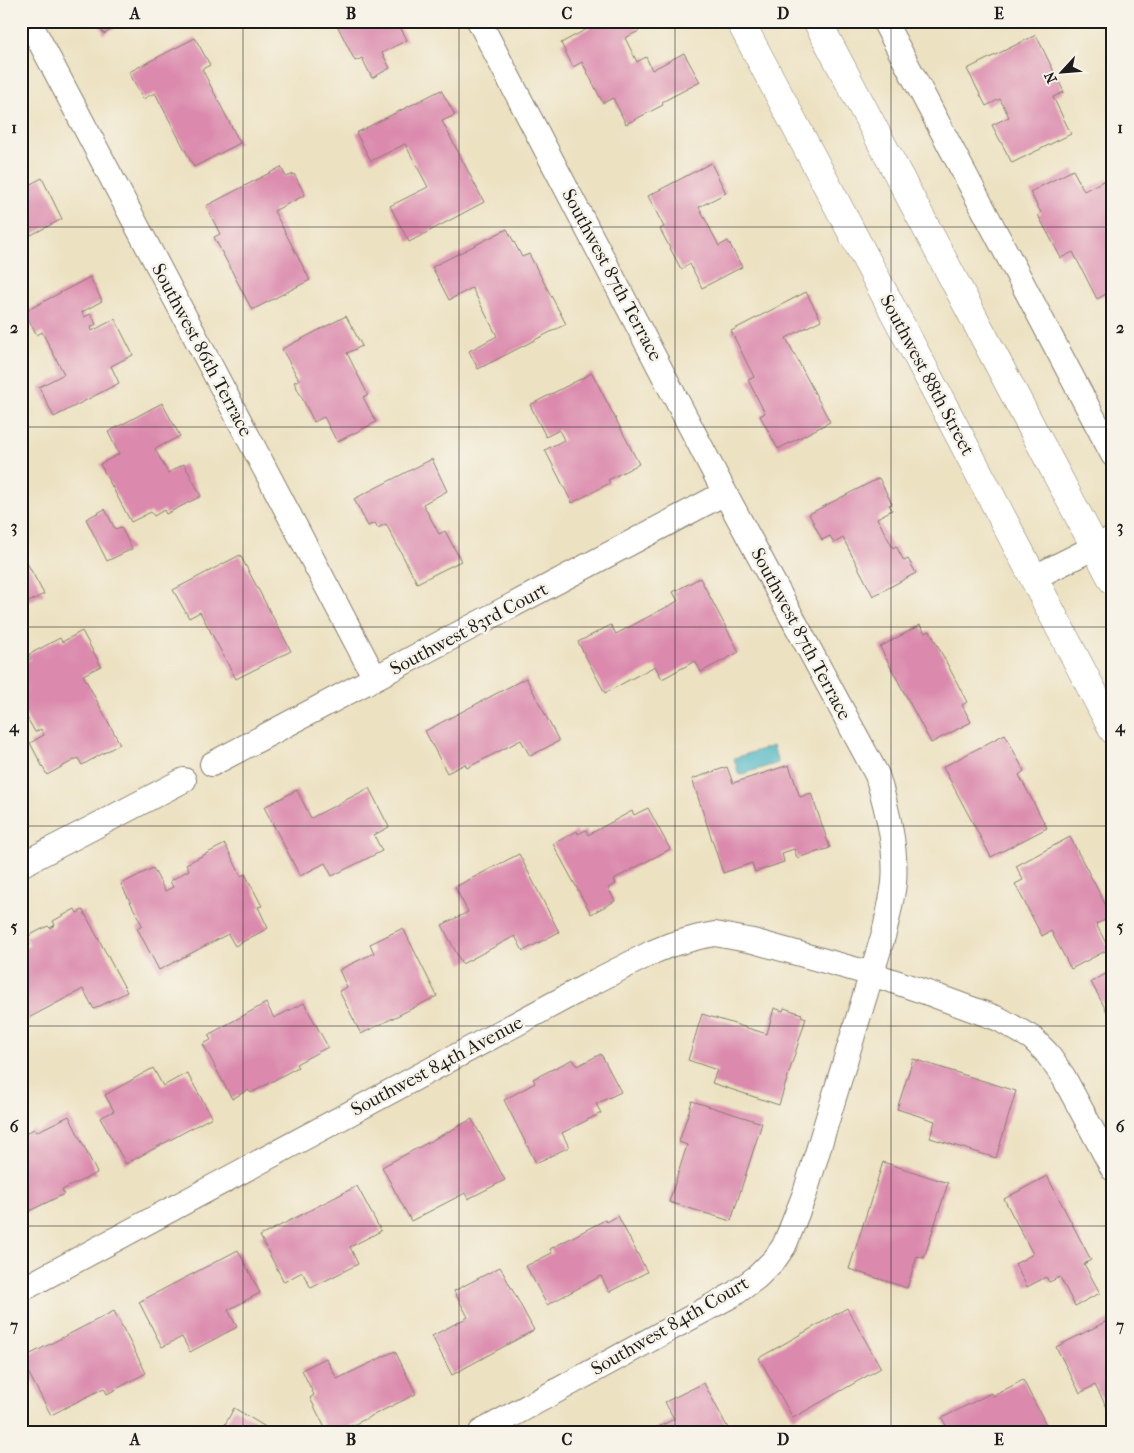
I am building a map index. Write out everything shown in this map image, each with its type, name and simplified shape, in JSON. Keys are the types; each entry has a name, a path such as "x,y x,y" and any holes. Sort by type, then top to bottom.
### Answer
{"main road":[{"name":"Southwest 88th Street","path":"740,21 1113,730"},
{"path":"817,21 1104,543 1113,580"}],"street":[{"name":"Southwest 86th Terrace","path":"29,21 375,678"},
{"name":"Southwest 87th Terrace","path":"479,21 725,493 877,775 885,803 894,856 894,881 890,908 872,974"},
{"path":"884,21 1113,455"},
{"name":"Southwest 83rd Court","path":"212,764 725,493"},
{"path":"1033,578 1104,543"},
{"path":"23,861 184,780"},
{"name":"Southwest 84th Avenue","path":"21,1290 596,980 670,944 699,936 715,934 753,941 872,974"},
{"path":"872,974 999,1019 1032,1038 1046,1052 1063,1076 1113,1169"},
{"name":"Southwest 84th Court","path":"481,1432 734,1294 757,1277 775,1259 784,1246 805,1193 872,974"}],"water":[{"path":"773,746 778,763 739,775 734,758"}],"building":[{"path":"97,21 127,21 104,34"},
{"path":"335,21 397,21 407,40 382,53 390,68 372,78 362,58 355,61"},
{"path":"602,21 634,21 639,31 625,38 637,62 646,57 652,70 684,53 700,82 662,102 663,105 626,124 613,98 603,103 582,62 573,67 561,43"},
{"path":"1036,35 1064,92 1053,97 1071,134 1012,163 992,125 1009,117 1000,99 986,106 967,69"},
{"path":"195,38 210,65 202,69 240,143 194,167 155,93 143,99 129,72"},
{"path":"441,90 455,115 442,121 484,202 409,242 390,206 428,187 405,144 371,161 356,133"},
{"path":"711,163 726,193 699,207 719,246 728,241 742,267 702,288 690,264 681,269 660,229 664,227 648,196"},
{"path":"281,167 286,177 294,174 305,195 274,211 310,280 252,310 214,237 220,234 206,206"},
{"path":"1073,170 1084,191 1107,179 1113,191 1113,290 1097,299 1073,252 1061,258 1038,215 1041,213 1030,192"},
{"path":"42,178 62,219 31,235 21,215 21,189"},
{"path":"507,229 522,257 529,254 566,324 478,369 469,351 497,336 472,288 449,300 432,267"},
{"path":"90,277 102,301 82,312 84,317 91,314 96,324 91,327 92,331 115,319 133,355 111,366 119,383 54,417 39,387 64,374 42,332 37,335 24,312"},
{"path":"806,292 821,320 786,338 830,422 778,449 760,416 765,413 748,380 754,377 731,331"},
{"path":"346,316 362,346 347,353 368,395 363,397 376,422 337,442 324,417 314,422 294,382 299,380 282,349"},
{"path":"592,373 639,464 608,480 610,483 572,503 545,450 564,440 559,430 546,437 530,405"},
{"path":"162,403 180,436 155,449 168,473 184,464 201,496 166,514 164,510 154,516 151,512 131,522 100,464 119,454 108,432"},
{"path":"432,459 447,491 423,504 439,534 445,531 461,561 417,583 386,524 378,528 375,523 368,526 354,499"},
{"path":"879,478 892,504 889,505 892,510 877,518 893,548 896,546 904,561 908,559 916,573 873,596 843,538 834,543 830,536 822,540 809,514"},
{"path":"105,509 115,529 121,527 132,549 107,561 86,519"},
{"path":"21,552 44,594 21,606"},
{"path":"240,555 291,651 236,679 200,612 189,618 173,590"},
{"path":"700,578 739,652 701,672 695,661 662,679 655,666 605,693 578,642 611,625 616,634 678,601 673,592"},
{"path":"920,625 925,633 930,631 967,702 962,705 971,722 931,743 880,647"},
{"path":"82,631 101,666 83,675 120,744 82,765 78,758 47,775 30,743 44,735 41,729 35,732 24,712 21,713 21,664 31,659 28,655 60,638 62,642"},
{"path":"526,678 559,741 530,756 521,740 467,768 465,764 447,773 425,731"},
{"path":"1005,734 1024,771 1019,775 1047,828 991,857 943,767"},
{"path":"789,765 800,797 811,793 830,848 797,858 794,849 782,853 784,862 755,872 752,863 723,873 692,779 727,767 733,783"},
{"path":"369,788 389,827 374,835 382,851 332,876 325,863 300,876 264,807 297,790 311,818"},
{"path":"648,808 670,849 614,879 616,884 608,888 615,901 591,914 553,844 577,831 578,834 586,830 588,835 632,811 634,815"},
{"path":"1070,837 1112,917 1096,924 1109,949 1071,969 1051,931 1042,936 1015,884 1023,880 1016,866"},
{"path":"225,844 241,876 245,874 262,906 258,907 268,928 235,946 228,934 159,970 137,928 142,925 121,884 153,868 165,891 173,887 170,881 189,870 186,864"},
{"path":"519,854 559,932 523,951 515,936 462,964 442,925 468,912 455,887"},
{"path":"75,909 77,913 83,910 127,992 94,1009 83,989 21,1022 21,950 30,945 26,937 48,926 50,928 55,925 53,921"},
{"path":"403,928 437,996 361,1034 339,991 347,987 339,970 374,953 370,944"},
{"path":"1113,970 1113,1023 1091,982"},
{"path":"266,1003 274,1018 304,1003 328,1047 296,1064 298,1067 251,1093 248,1090 232,1099 203,1044 211,1040 208,1035"},
{"path":"774,1008 783,1011 784,1008 802,1014 801,1016 806,1018 779,1105 712,1083 717,1070 688,1060 702,1014 767,1034"},
{"path":"601,1054 621,1092 596,1104 601,1113 562,1133 569,1147 536,1163 504,1100 535,1083 533,1079 573,1059 577,1066"},
{"path":"913,1059 1016,1091 996,1158 930,1138 935,1121 897,1109"},
{"path":"153,1068 163,1086 187,1073 212,1117 126,1164 100,1118 114,1111 105,1095"},
{"path":"692,1101 762,1123 731,1221 669,1202 687,1145 679,1142"},
{"path":"69,1116 97,1173 62,1190 64,1194 21,1215 21,1136 34,1129 36,1132"},
{"path":"472,1119 505,1180 468,1199 465,1193 411,1221 382,1167"},
{"path":"883,1162 948,1183 924,1258 917,1256 907,1288 849,1269"},
{"path":"1047,1176 1091,1260 1084,1264 1100,1293 1075,1306 1060,1277 1049,1282 1046,1277 1027,1287 1015,1264 1033,1254 1004,1199"},
{"path":"357,1186 381,1231 350,1247 358,1264 311,1288 302,1272 284,1282 260,1236"},
{"path":"618,1216 647,1272 609,1292 601,1276 547,1305 526,1266 552,1253 550,1249 605,1220 607,1222"},
{"path":"238,1250 260,1293 228,1310 237,1327 190,1352 182,1337 162,1347 139,1302"},
{"path":"500,1267 534,1330 452,1375 432,1336 468,1317 454,1291"},
{"path":"847,1308 881,1368 793,1418 759,1358"},
{"path":"114,1311 146,1373 107,1394 104,1388 51,1415 21,1359"},
{"path":"1113,1318 1113,1419 1095,1385 1080,1393 1056,1347"},
{"path":"395,1351 416,1394 339,1432 327,1432 310,1398 314,1395 302,1370 326,1358 337,1379"},
{"path":"1023,1380 1050,1432 949,1432 942,1418 991,1393 993,1396"},
{"path":"704,1383 730,1432 649,1432 674,1419 665,1402"},
{"path":"234,1408 274,1432 221,1432"}]}
